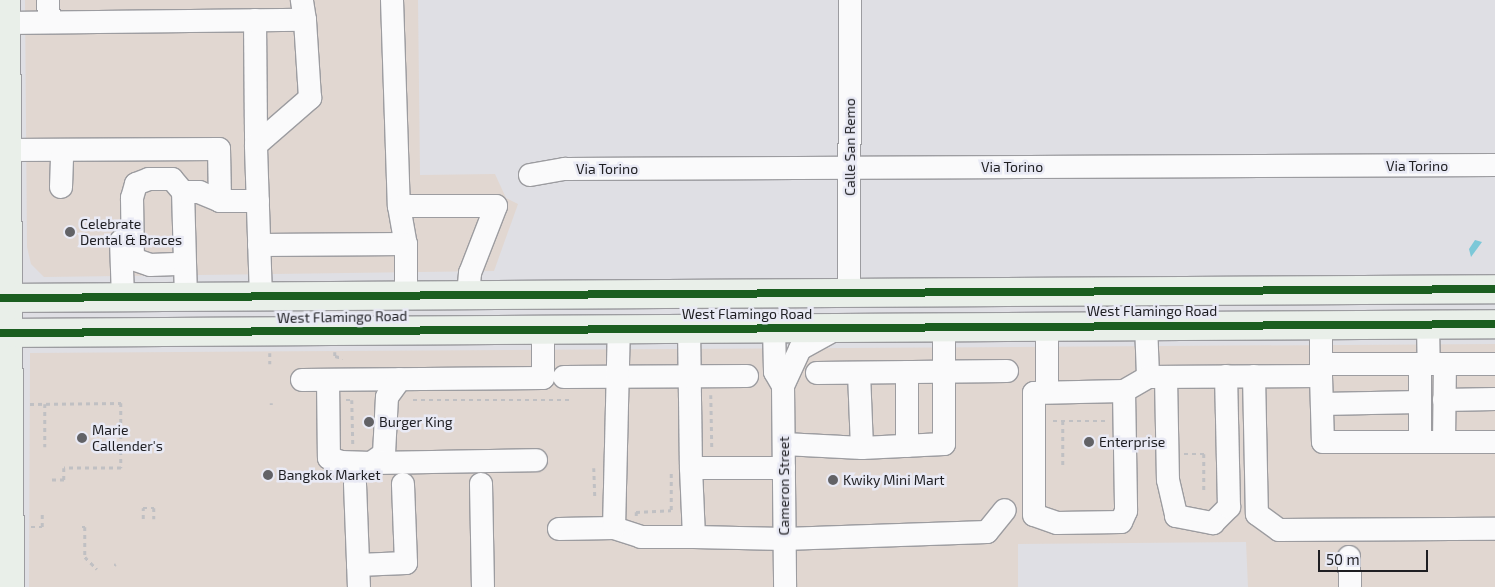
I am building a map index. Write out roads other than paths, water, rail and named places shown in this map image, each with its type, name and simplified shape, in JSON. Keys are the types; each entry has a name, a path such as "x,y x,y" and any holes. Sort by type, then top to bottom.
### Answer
{"main road":[{"path":"4,15 8,150 4,333 10,587"},
{"name":"West Flamingo Road","path":"4,298 261,298 1495,289"},
{"path":"1146,324 1149,311 1153,308 1260,304 1310,291"},
{"path":"1047,325 1073,310 1126,308 1135,304 1145,292"},
{"path":"774,326 790,313 822,309 849,294"},
{"path":"551,328 614,311 673,312 684,307 691,295"},
{"path":"302,330 329,314 388,313 406,296"},
{"path":"418,329 423,317 460,312 481,296"},
{"name":"West Flamingo Road","path":"4,333 774,326 1495,324"}],"street":[{"path":"392,0 399,206 406,244 406,296"},
{"name":"Calle San Remo","path":"849,294 850,0"},
{"path":"4,15 48,11 170,10 255,20 303,10 310,98 256,145"},
{"path":"255,20 256,145 261,298"},
{"path":"8,150 219,149 220,202"},
{"path":"61,186 62,150"},
{"name":"Via Torino","path":"530,175 565,169 1495,165"},
{"path":"184,264 150,265 133,260 132,198 136,184 149,179 172,179 183,192 186,298"},
{"path":"183,192 199,192 220,202 258,202"},
{"path":"120,195 123,298"},
{"path":"399,206 496,206 470,273 481,296"},
{"path":"259,245 406,244"},
{"path":"1321,323 1323,442 1495,442"},
{"path":"1146,324 1157,377 1168,480 1176,516 1213,523 1229,507 1226,376"},
{"path":"1428,324 1431,363 1444,400 1444,442"},
{"path":"784,444 862,448 944,444 944,325"},
{"path":"1046,392 1047,325"},
{"name":"Cameron Street","path":"774,326 775,372 783,386"},
{"name":"Cameron Street","path":"785,587 783,386 800,349 821,334 847,326"},
{"path":"689,327 689,376 681,465 694,537"},
{"path":"302,380 336,387 400,379 543,378 551,328"},
{"path":"614,528 616,377 620,366 619,328"},
{"path":"1420,442 1420,402 1431,363"},
{"path":"1124,391 1126,511 1121,522 1057,523 1034,514 1034,393 1124,391 1157,377 1254,376 1431,363 1495,364"},
{"path":"817,373 1007,371"},
{"path":"907,372 907,446"},
{"path":"859,373 862,448"},
{"path":"564,378 747,376"},
{"path":"1254,376 1258,514 1278,530 1495,529"},
{"path":"371,463 384,454 387,397 400,379"},
{"path":"336,387 329,458 341,462 371,463 536,460"},
{"path":"1444,400 1495,400"},
{"path":"1322,404 1420,402"},
{"path":"681,465 784,468"},
{"path":"356,484 359,587"},
{"path":"358,565 406,562 403,484"},
{"path":"481,484 483,587"},
{"path":"559,530 614,528 636,535 784,539 987,532 1005,510"},
{"path":"1349,557 1350,587"}],"water":[{"path":"1475,240 1482,242 1471,257 1469,249"}],"place":[{"name":"Celebrate Dental & Braces","path":"70,232"},
{"name":"Burger King","path":"369,422"},
{"name":"Marie Callender's","path":"82,438"},
{"name":"Enterprise","path":"1089,442"},
{"name":"Bangkok Market","path":"268,475"},
{"name":"Kwiky Mini Mart","path":"833,480"}]}
